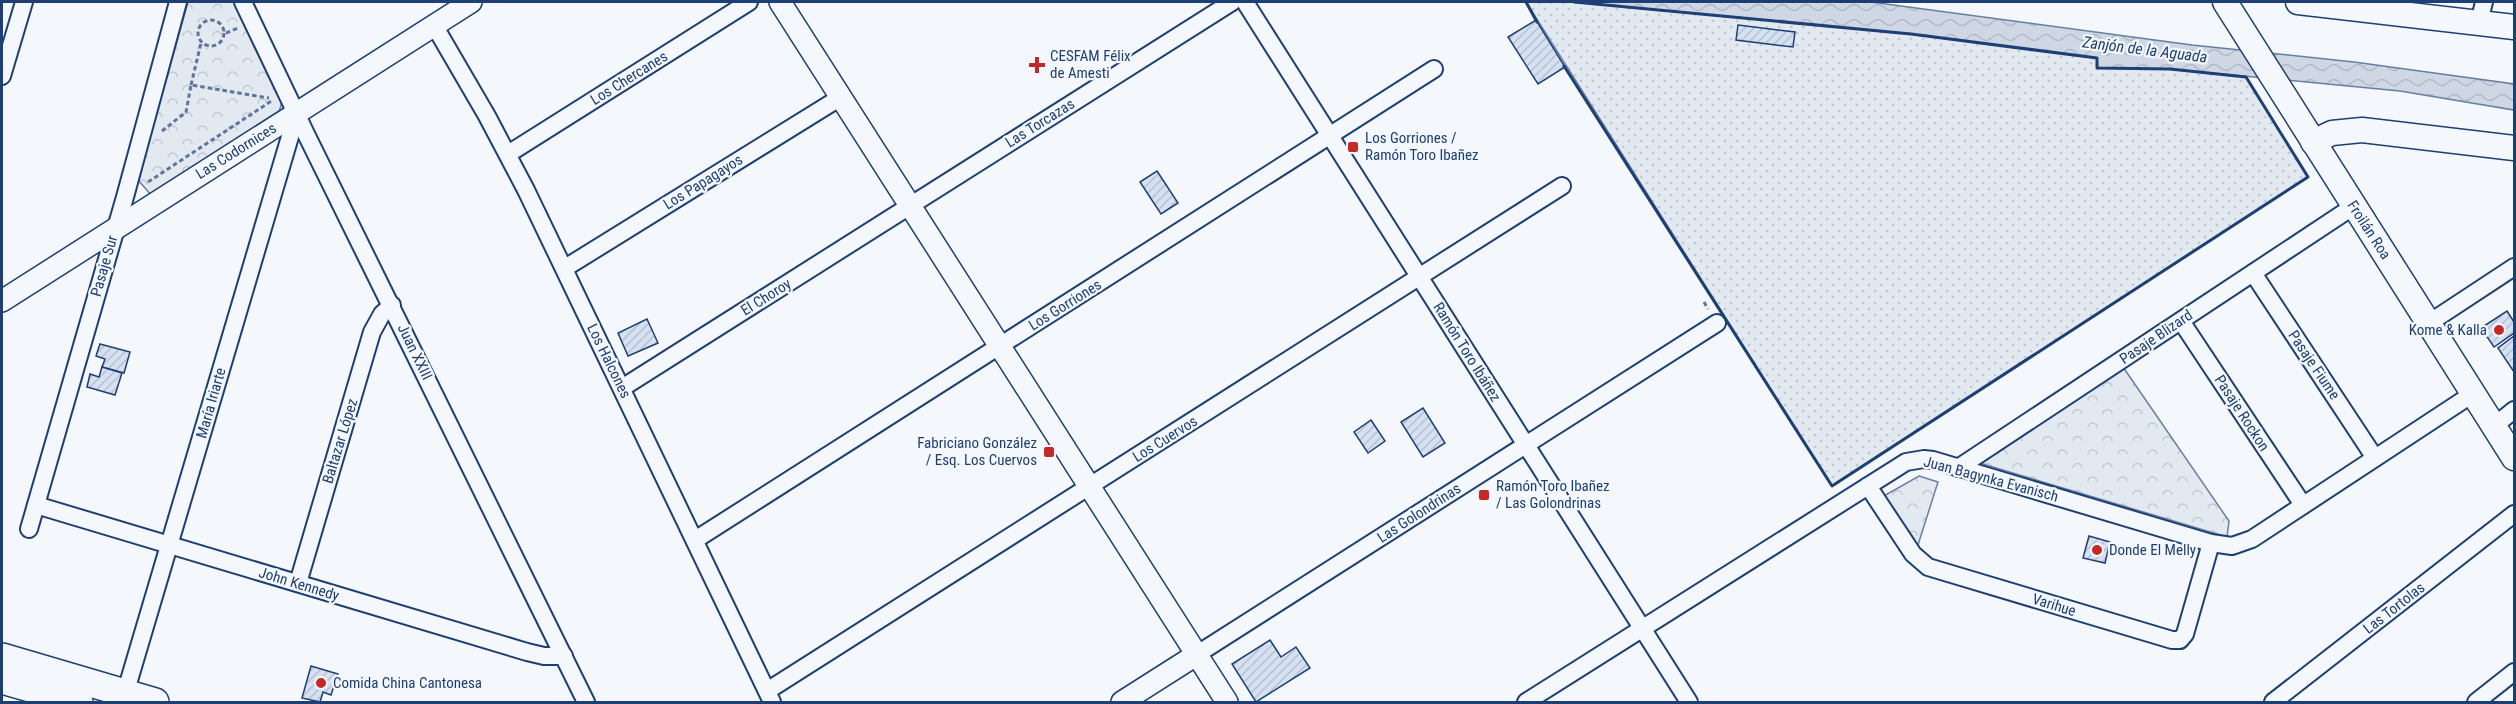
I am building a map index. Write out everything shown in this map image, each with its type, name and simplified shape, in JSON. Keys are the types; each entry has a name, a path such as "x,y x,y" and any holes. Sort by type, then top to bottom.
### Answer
{"main road":[{"name":"Froilán Roa","path":"2225,2 2514,458"},
{"path":"2298,2 2482,12 2514,27"},
{"path":"2313,142 2332,133 2352,129 2514,148"},
{"path":"2,657 155,702"},
{"path":"2,680 79,702"}],"street":[{"path":"2,76 24,2"},
{"name":"Pasaje Sur","path":"29,530 125,197 178,2"},
{"name":"Juan XXIII","path":"243,2 280,95 297,113 586,702"},
{"name":"Las Codornices","path":"2,301 471,2"},
{"name":"Los Chercanes","path":"508,154 749,2"},
{"path":"780,2 1227,702"},
{"name":"Las Torcazas","path":"910,206 1232,2"},
{"name":"Ramón Toro Ibáñez","path":"1245,2 1689,702"},
{"name":"Los Halcones","path":"434,25 508,154 770,697"},
{"name":"Los Gorriones","path":"695,540 1434,69"},
{"name":"Los Papagayos","path":"565,268 841,97"},
{"name":"María Iriarte","path":"125,694 297,113"},
{"name":"Los Cuervos","path":"770,697 1089,487 1562,186"},
{"name":"El Choroy","path":"622,388 910,206"},
{"name":"Pasaje Blizard","path":"1958,468 2354,206"},
{"path":"2429,323 2514,267"},
{"name":"Pasaje Fiume","path":"2253,273 2375,458"},
{"name":"Baltazar López","path":"297,583 372,332 382,314 392,305"},
{"name":"Pasaje Rockon","path":"2181,321 2303,505"},
{"name":"Las Golondrinas","path":"1122,702 1717,323"},
{"name":"Juan Bagynka Evanisch","path":"1526,702 1906,462 1915,459 1933,460 2211,543 2225,546 2243,544 2474,393"},
{"path":"2494,426 2514,410"},
{"name":"Varihue","path":"1868,486 1913,554 1928,567 2172,640 2180,640 2185,634 2211,543"},
{"name":"John Kennedy","path":"36,505 527,652 544,656 564,656"},
{"name":"Las Tortolas","path":"2273,702 2514,514"},
{"path":"2476,702 2514,672"}],"path":[{"path":"139,143 144,145 186,111 201,43 197,33 202,22 212,19 222,23 226,33 221,43 211,47 201,43"},
{"path":"191,85 280,95"},
{"path":"125,197 280,95"}],"green space":[{"path":"188,2 234,2 283,99 278,115 152,196 138,180"},
{"path":"1526,2 1574,2 1911,34 2097,58 2098,68 2170,69 2246,77 2308,177 1832,486"},
{"path":"2123,367 2229,521 2227,537 1976,462"},
{"path":"1919,476 1938,482 1917,548 1882,497"}],"water":[{"name":"Zanjón de la Aguada","path":"1574,2 1871,2 2192,45 2354,62 2514,84 2514,110 2400,91 2170,69 2097,68 2097,58 1911,34"}],"building":[{"path":"1536,20 1565,67 1538,84 1508,37"},
{"path":"1738,25 1795,32 1793,47 1736,40"},
{"path":"1157,171 1178,203 1161,214 1140,182"},
{"name":"Kome & Kalla","path":"2507,311 2514,322 2514,333 2494,347 2481,328"},
{"path":"647,319 658,343 628,356 618,333"},
{"path":"2514,336 2514,372 2498,348"},
{"path":"100,344 130,352 124,373 102,367 105,359 96,356"},
{"path":"102,367 122,373 115,395 87,387 90,374 99,377"},
{"path":"1423,408 1445,443 1423,457 1401,422"},
{"path":"1371,420 1385,441 1368,453 1354,432"},
{"name":"Donde El Melly","path":"2089,536 2110,542 2105,563 2083,558"},
{"path":"1270,640 1281,657 1296,647 1310,668 1256,702 1232,664"},
{"name":"Comida China Cantonesa","path":"311,666 338,674 331,695 323,692 320,702 302,698"}],"wall":[{"path":"1526,2 1537,22"},
{"path":"1564,66 1832,486 2308,177 2246,77 2170,69 2097,68 2097,58 1911,34 1574,2"}],"place":[{"name":"CESFAM Félix de Amesti","path":"1037,65"},
{"name":"Los Gorriones / Ramón Toro Ibañez","path":"1353,147"},
{"name":"Kome & Kalla","path":"2499,330"},
{"name":"Fabriciano González / Esq. Los Cuervos","path":"1049,452"},
{"name":"Ramón Toro Ibañez / Las Golondrinas","path":"1484,495"},
{"name":"Donde El Melly","path":"2097,550"},
{"name":"Comida China Cantonesa","path":"321,683"}]}
